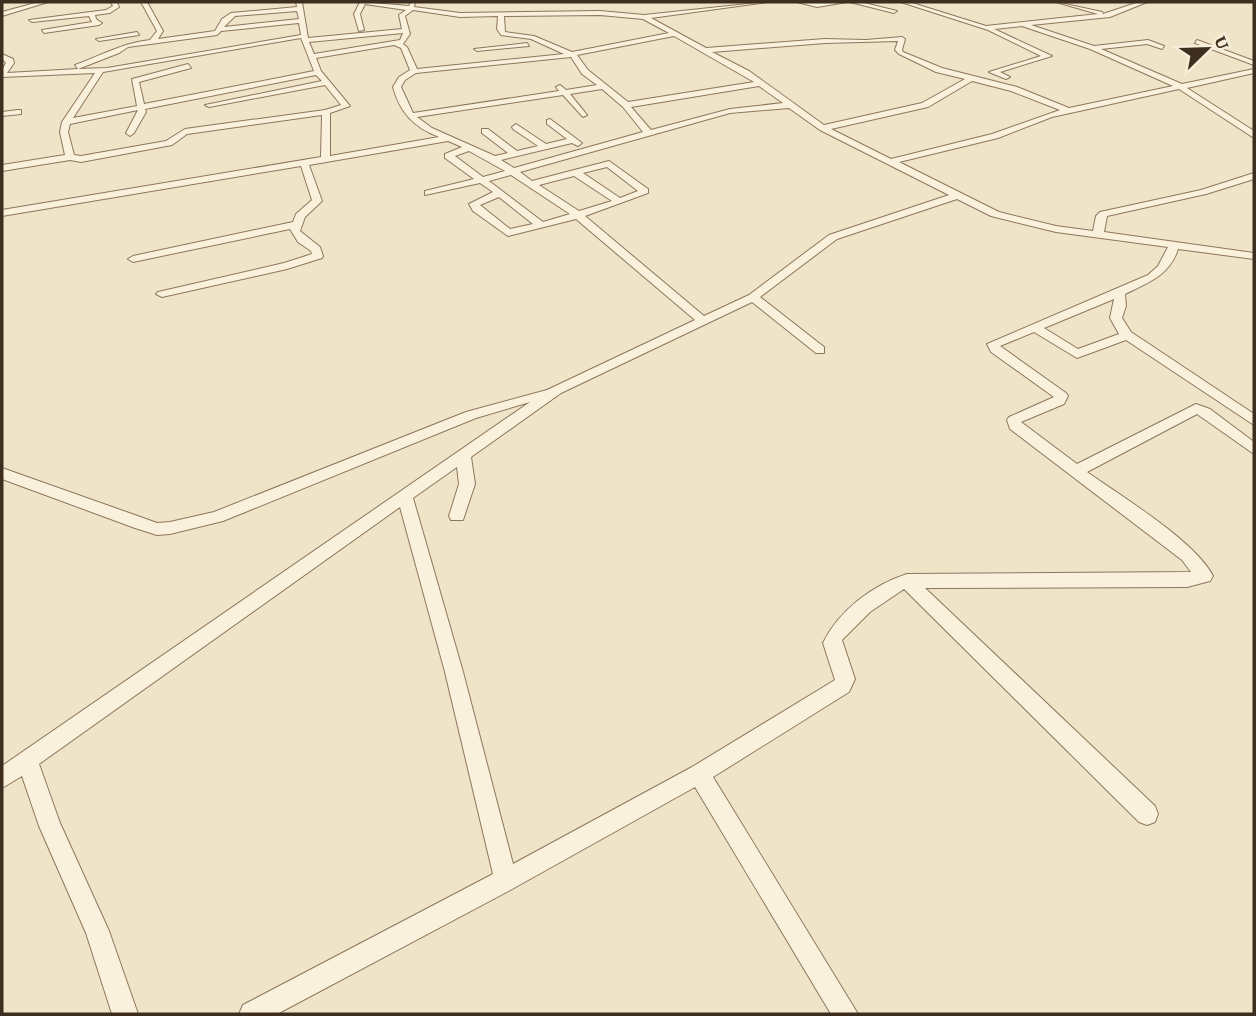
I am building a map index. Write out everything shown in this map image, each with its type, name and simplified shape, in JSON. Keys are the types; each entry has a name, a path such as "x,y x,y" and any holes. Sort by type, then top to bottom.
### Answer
{"street":[{"path":"2,14 45,2"},
{"path":"32,20 112,10 117,7 114,2"},
{"path":"144,2 160,31"},
{"path":"360,30 357,14 364,2 412,5 448,14 565,17 615,13 644,17 764,2"},
{"path":"800,2 817,5 844,2"},
{"path":"853,2 894,11"},
{"path":"904,2 986,28 1048,55 993,72 1006,77"},
{"path":"1059,2 1110,15"},
{"path":"986,28 1110,15 1144,2"},
{"path":"915,5 935,3"},
{"path":"2,168 70,157 81,159 159,145 172,141 185,132 326,112 346,106 318,72 305,38 299,5 236,13 225,20 221,29"},
{"path":"312,56 397,44 405,40 407,31 402,15 412,5"},
{"path":"21,9 31,13 32,20 54,41"},
{"path":"44,32 99,23 93,20 92,14"},
{"path":"504,14 515,23"},
{"path":"504,14 500,29 503,34 532,37 573,55 600,87 626,104 650,135"},
{"path":"644,17 707,50 761,83 823,128 956,196 1010,219 1254,256"},
{"path":"58,73 117,52 126,44 214,34 221,29 301,21"},
{"path":"1022,24 1092,48 1178,86 1254,135"},
{"path":"524,27 532,33 532,37"},
{"path":"99,39 160,31"},
{"path":"153,41 160,31"},
{"path":"2,75 100,71 305,38 407,31"},
{"path":"676,34 613,44 573,55 414,71 402,79 397,87 410,116 423,128 494,159 576,214 702,320"},
{"path":"707,50 825,41 866,43 902,39 898,50 901,53 939,70 1014,89 1068,111"},
{"path":"1092,48 1146,42 1162,47"},
{"path":"1197,42 1254,63"},
{"path":"397,44 404,47 414,71"},
{"path":"477,49 544,44"},
{"path":"134,85 139,79 155,74 250,54 253,51 247,46"},
{"path":"2,56 9,59 10,63 2,75"},
{"path":"134,85 202,70"},
{"path":"70,157 64,132 66,122 100,71"},
{"path":"888,162 995,136 1068,111 1254,71"},
{"path":"66,122 318,72"},
{"path":"823,128 925,105 971,78"},
{"path":"196,107 327,83"},
{"path":"557,83 583,115"},
{"path":"626,104 761,83"},
{"path":"130,133 141,118 142,107 134,85"},
{"path":"410,116 600,87"},
{"path":"428,193 590,152 730,111 791,105"},
{"path":"2,114 18,112"},
{"path":"325,159 326,112"},
{"path":"500,193 476,201 474,206 506,233 541,225 645,191 550,122"},
{"path":"516,127 545,148"},
{"path":"485,131 515,154"},
{"path":"2,213 449,138"},
{"path":"494,159 574,140"},
{"path":"470,147 448,156 541,225"},
{"path":"132,259 295,225 317,201 304,163"},
{"path":"530,184 609,164"},
{"path":"576,173 618,201"},
{"path":"1098,234 1101,216 1104,214 1203,192 1254,176"},
{"path":"2,472 157,529 217,517 471,415 556,390 753,297 833,237 956,196"},
{"path":"162,293 315,258 318,254 316,249 300,238 295,225"},
{"path":"252,1014 699,774 844,685 845,679 832,643 833,638 887,590 907,581 1187,580 1204,576 1188,555 1013,422 1061,398 1057,392 993,346 996,342 1152,277 1172,253 1174,244"},
{"path":"1119,293 1120,306 1116,318 1127,335 1254,420"},
{"path":"753,297 820,351"},
{"path":"1035,327 1077,354 1127,335"},
{"path":"2,778 556,390"},
{"path":"1076,471 1196,410 1205,412 1254,449"},
{"path":"457,516 467,484 463,456"},
{"path":"405,496 454,672 506,880"},
{"path":"907,581 1147,814"},
{"path":"27,760 50,826 97,931 125,1014"},
{"path":"699,774 845,1014"}]}
